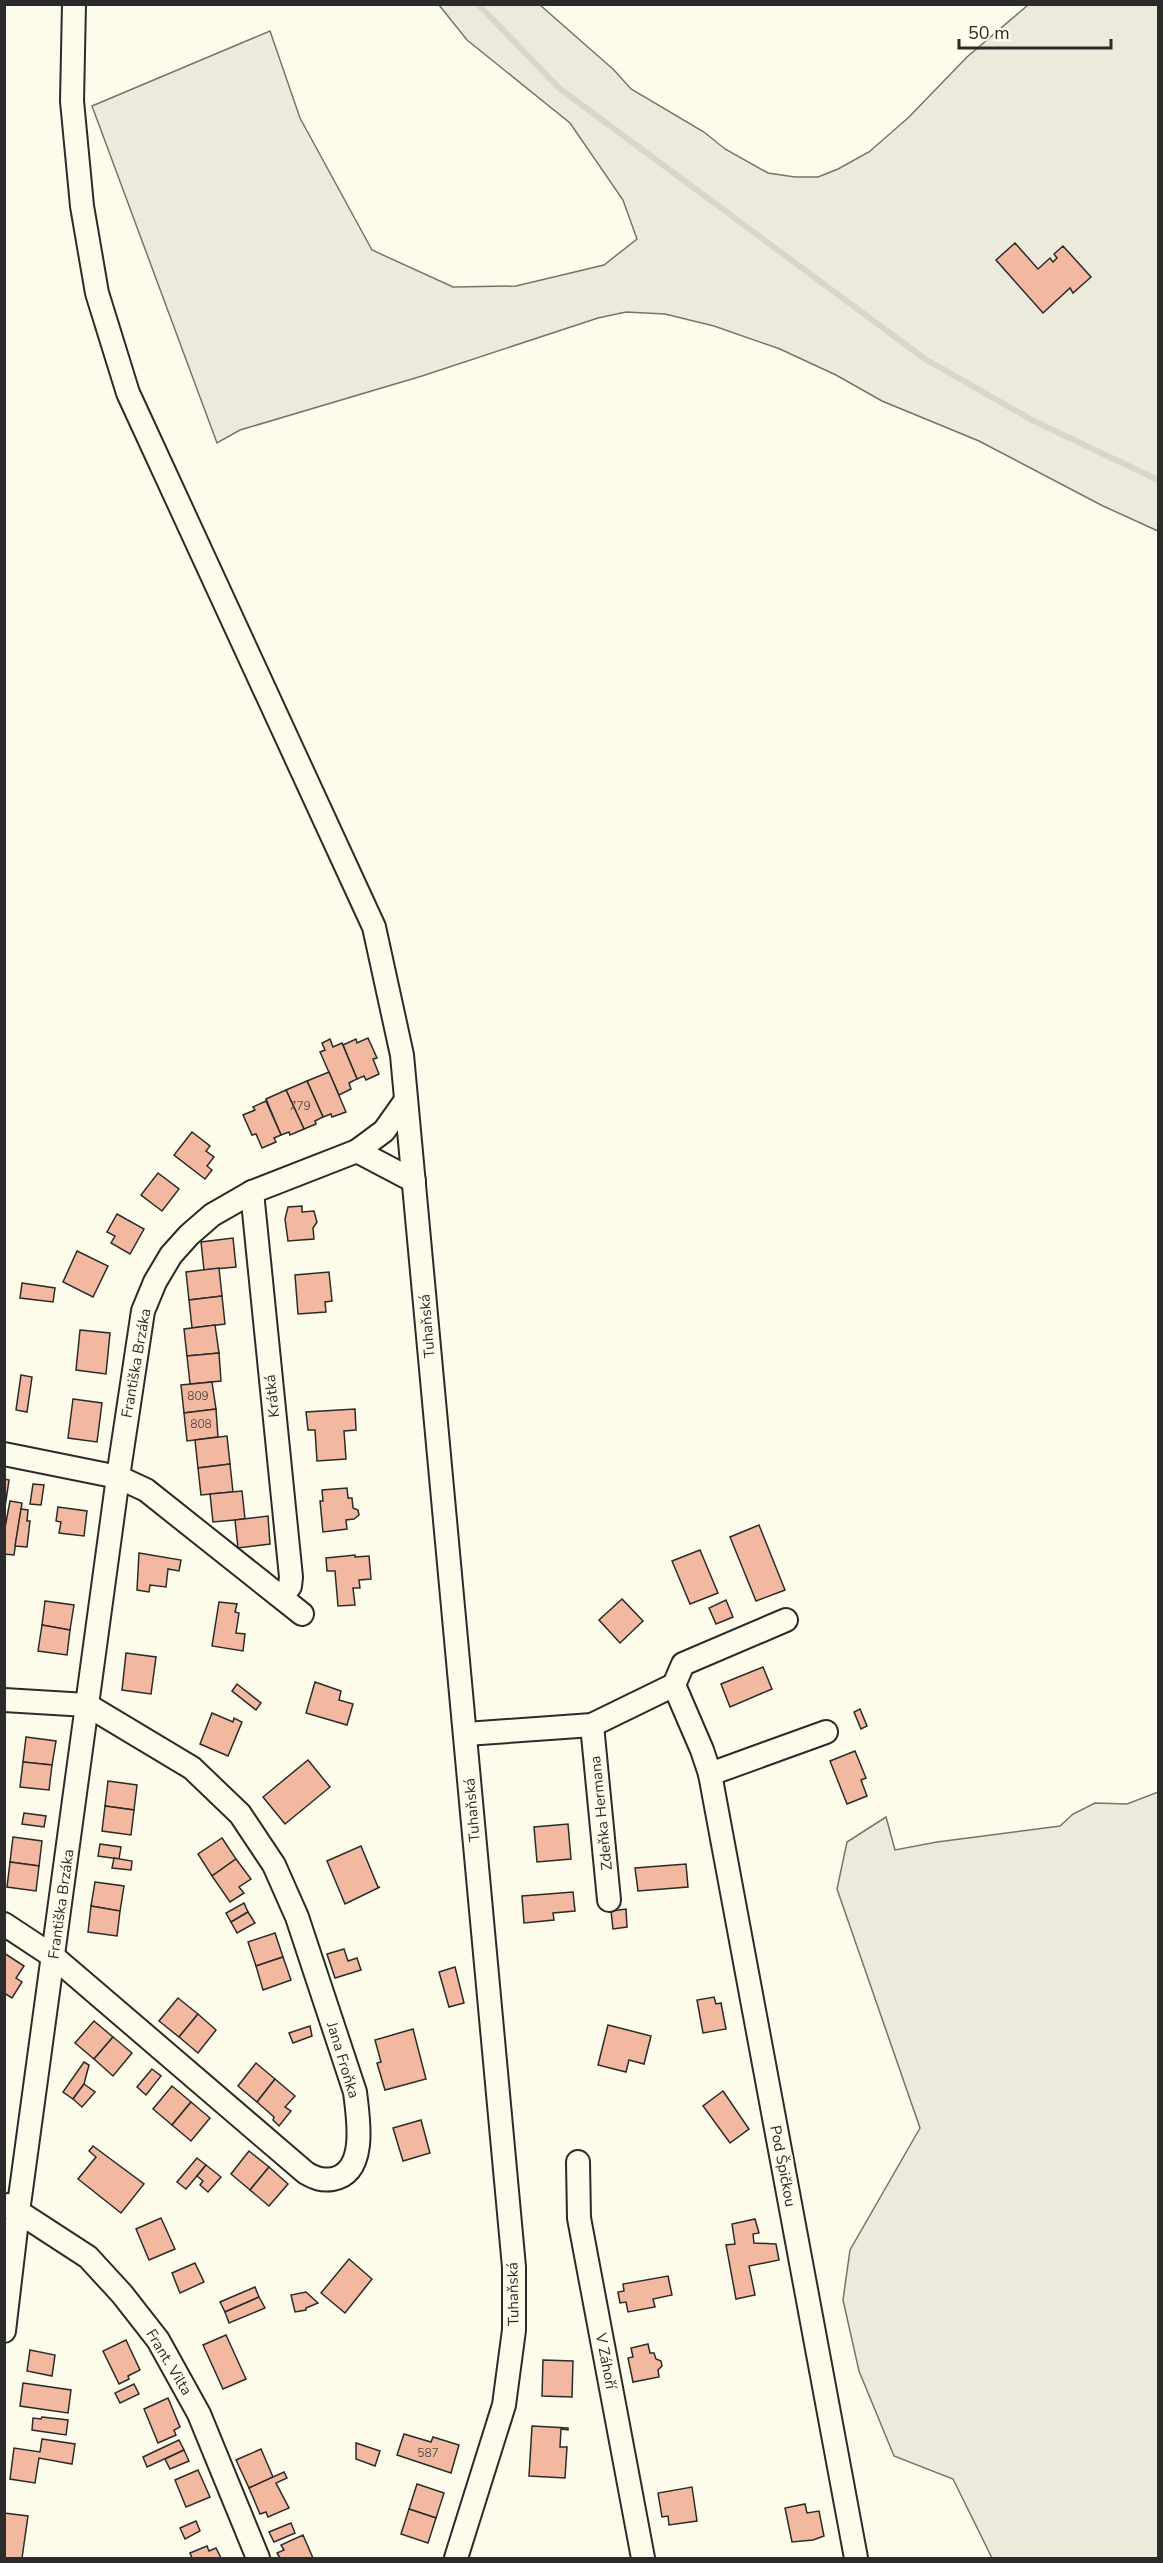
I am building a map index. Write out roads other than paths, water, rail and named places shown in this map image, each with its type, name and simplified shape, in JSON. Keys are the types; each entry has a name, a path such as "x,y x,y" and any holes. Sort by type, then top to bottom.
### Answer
{"street":[{"name":"Tuhaňská","path":"74,4 72,101 82,206 97,293 128,393 374,927 402,1055 514,2267 514,2330 504,2405 456,2559"},
{"name":"Františka Brzáka","path":"4,2331 11,2207 54,1957 118,1477 143,1311 155,1282 171,1255 189,1234 212,1215 252,1192 357,1151 384,1131 406,1100"},
{"path":"357,1151 414,1181"},
{"name":"Krátká","path":"252,1192 291,1577 290,1586 282,1597"},
{"path":"4,1454 118,1477 146,1490 302,1614"},
{"path":"786,1620 682,1664 675,1685 710,1774 826,1732"},
{"path":"466,1734 592,1725 675,1685"},
{"path":"4,1700 87,1705"},
{"name":"Jana Froňka","path":"4,1924 54,1957 306,2173 326,2181 339,2178 351,2168 358,2150 358,2118 354,2092 297,1917 274,1865 240,1814 192,1768 87,1705"},
{"name":"Zdeňka Hermana","path":"592,1725 609,1900"},
{"name":"Pod Špičkou","path":"710,1774 856,2559"},
{"name":"V Záhoří","path":"578,2162 579,2218 643,2559"},
{"name":"Frant. Vilta","path":"11,2207 88,2257 122,2294 158,2340 200,2414 258,2559"}],"waterway":[{"path":"478,4 559,88 925,359 1032,420 1158,480"}]}
